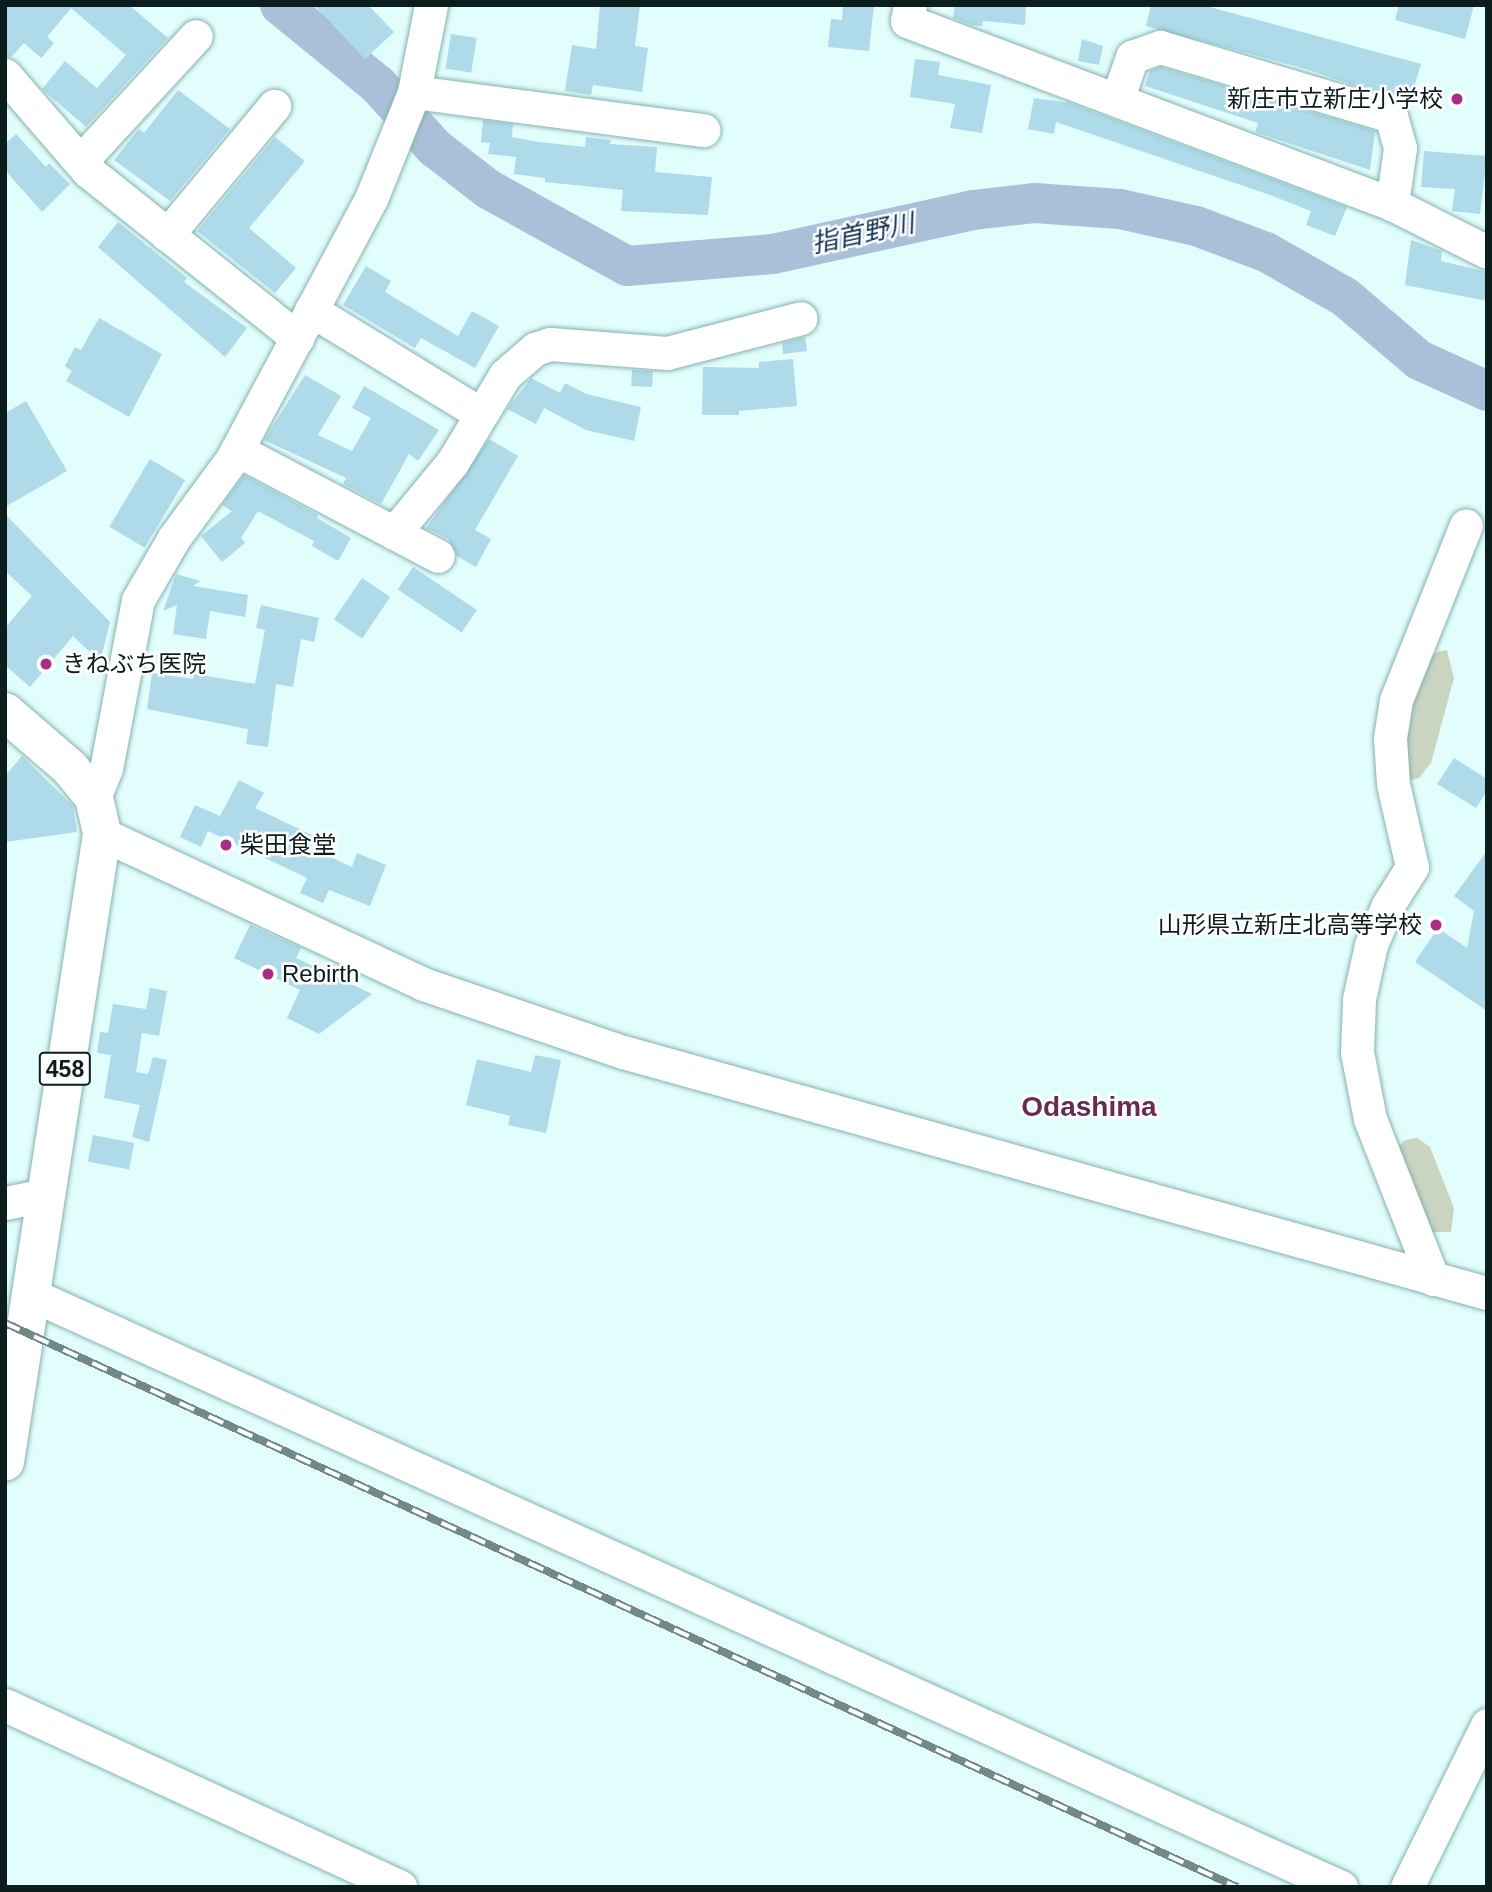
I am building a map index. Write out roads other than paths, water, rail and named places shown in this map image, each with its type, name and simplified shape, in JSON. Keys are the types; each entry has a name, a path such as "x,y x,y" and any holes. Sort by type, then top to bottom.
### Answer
{"highway":[{"path":"5,712 71,768 98,816"},
{"name":"458","path":"5,1462 98,816"}],"street":[{"path":"431,5 414,92 371,199 237,450 174,538 138,600 98,816 423,984 610,1048 1487,1293"},
{"path":"910,5 907,21 1392,204 1487,252"},
{"path":"80,162 196,36"},
{"path":"1117,100 1132,57 1160,47 1391,117 1400,148 1392,204"},
{"path":"5,75 80,162 167,235 304,324 479,413"},
{"path":"414,92 704,130"},
{"path":"167,235 274,106"},
{"path":"394,533 452,463 479,413 505,375 535,348 550,344 667,353 801,318"},
{"path":"237,450 438,556"},
{"path":"1433,1279 1370,1119 1356,1052 1359,999 1371,945 1388,905 1412,867 1393,784 1390,738 1396,700 1466,525"},
{"path":"5,1203 45,1195"},
{"path":"30,1294 1341,1887"},
{"path":"5,1705 400,1887"},
{"path":"1407,1887 1487,1725"}],"waterway":[{"name":"指首野川","path":"280,5 378,85 435,148 488,189 627,266 773,254 973,210 1034,203 1120,209 1196,226 1266,252 1345,297 1419,360 1487,391"}],"railway":[{"path":"5,1323 1237,1887"}],"place":[{"name":"新庄市立新庄小学校","path":"1457,99"},
{"name":"きねぶち医院","path":"46,664"},
{"name":"柴田食堂","path":"226,845"},
{"name":"山形県立新庄北高等学校","path":"1436,925"},
{"name":"Rebirth","path":"268,974"}],"district":[{"name":"Odashima","path":"1089,1107"}]}
